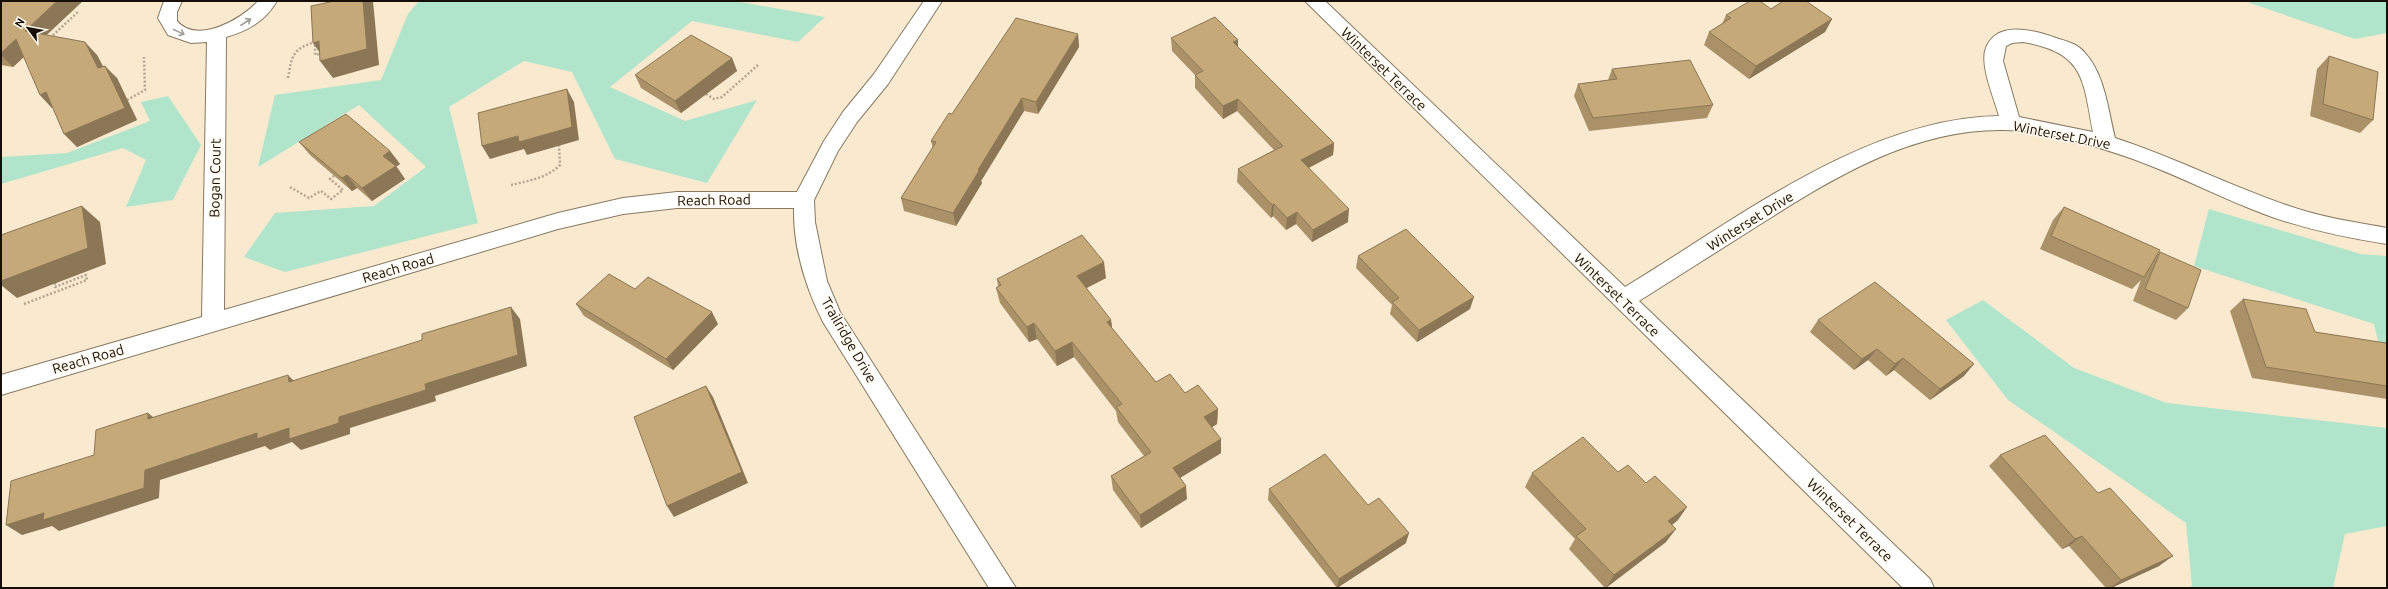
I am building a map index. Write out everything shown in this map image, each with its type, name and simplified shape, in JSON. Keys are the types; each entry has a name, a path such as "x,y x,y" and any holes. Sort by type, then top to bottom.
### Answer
{"street":[{"path":"173,1 168,8 166,19 171,28 182,35 199,36 217,34 239,26 257,15 268,1"},
{"name":"Trailridge Drive","path":"933,1 894,60 850,117 831,146 816,172 804,200 804,222 816,281 831,316 1003,588"},
{"name":"Winterset Terrace","path":"1314,1 1921,588"},
{"name":"Bogan Court","path":"213,323 217,34"},
{"path":"2011,124 1993,61 1993,51 1996,44 2005,37 2018,35 2040,39 2066,48 2079,57 2087,69 2106,143"},
{"name":"Winterset Drive","path":"1622,300 1802,188 1844,165 1888,144 1938,129 1991,122 2034,126 2106,143 2169,165 2268,207 2324,223 2387,236"},
{"name":"Reach Road","path":"1,385 558,221 623,206 677,200 804,200"}],"path":[{"path":"44,38 49,39 79,11"},
{"path":"288,78 292,55 299,47 315,42 315,56 325,52"},
{"path":"127,100 145,90 144,57"},
{"path":"706,94 714,99 722,97 758,65"},
{"path":"511,185 547,174 557,169 560,165 559,145"},
{"path":"290,187 309,198 321,191 331,200 343,190 330,178 334,176"},
{"path":"24,304 87,280 86,275 55,286 55,283"}],"green space":[{"path":"419,1 735,1 825,17 798,42 692,21 610,87 685,121 757,100 707,183 615,159 572,72 524,61 449,107 478,223 285,272 244,257 275,213 374,206 426,167 359,105 258,167 275,95 381,80 408,14"},
{"path":"2244,1 2387,1 2387,33 2355,39"},
{"path":"168,96 201,145 173,200 126,207 146,160 123,148 1,184 1,157 67,153 150,121 141,102"},
{"path":"2209,209 2361,254 2387,256 2387,378 2374,324 2194,266"},
{"path":"1983,300 2074,368 2167,403 2387,428 2387,526 2345,534 2333,588 2187,588 2192,586 2186,523 2008,400 1946,320"}],"building":[{"path":"1,1 57,1 25,31 85,42 98,68 105,66 125,108 64,134 46,92 40,95 16,39 1,53"},
{"path":"330,1 363,1 367,49 320,61 319,41 313,43 311,6"},
{"path":"1750,1 1760,1 1771,9 1783,1 1806,1 1832,19 1756,66 1709,32 1731,18 1726,15"},
{"path":"1215,17 1238,40 1233,42 1334,143 1301,160 1349,209 1313,230 1297,212 1287,218 1274,204 1272,205 1238,169 1283,146 1238,99 1223,106 1195,75 1203,71 1171,38"},
{"path":"1016,18 1078,34 1036,102 1022,98 953,213 901,198 936,142 931,141 949,113 952,114"},
{"path":"691,35 732,58 675,101 635,75"},
{"path":"2329,56 2378,72 2373,120 2323,104"},
{"path":"1690,60 1713,105 1593,118 1578,84 1617,79 1612,69"},
{"path":"567,89 572,127 519,142 518,136 482,146 478,113"},
{"path":"346,114 390,151 383,156 396,166 362,188 347,175 342,178 299,142"},
{"path":"82,206 88,248 1,281 1,235"},
{"path":"2064,207 2160,250 2144,277 2051,236"},
{"path":"1406,229 1474,297 1419,330 1392,302 1399,298 1358,256"},
{"path":"1082,235 1104,262 1077,276 1111,320 1107,322 1156,382 1170,374 1185,393 1198,385 1218,409 1204,417 1221,439 1173,468 1186,486 1140,515 1111,476 1151,452 1116,407 1122,404 1072,342 1055,351 1034,323 1027,327 996,288 1001,285 997,279"},
{"path":"2160,252 2201,270 2188,308 2145,289"},
{"path":"609,274 635,289 648,277 712,312 666,359 576,304"},
{"path":"1875,282 1974,364 1940,389 1903,358 1895,364 1877,349 1862,359 1818,320"},
{"path":"2243,299 2306,309 2315,332 2386,343 2387,386 2266,367"},
{"path":"511,307 518,355 425,384 426,390 339,417 339,423 289,439 289,428 257,439 257,433 145,470 144,488 43,520 44,513 6,525 11,481 94,455 96,430 148,413 148,419 288,375 289,382 422,340 422,334"},
{"path":"706,386 742,472 667,506 634,417"},
{"path":"2045,435 2098,493 2110,488 2173,556 2121,580 2082,536 2075,539 2000,455"},
{"path":"1583,437 1618,472 1628,465 1646,483 1655,476 1687,507 1668,521 1676,529 1614,575 1576,536 1586,529 1532,473"},
{"path":"1325,454 1368,505 1379,498 1409,533 1339,579 1269,489"}]}
